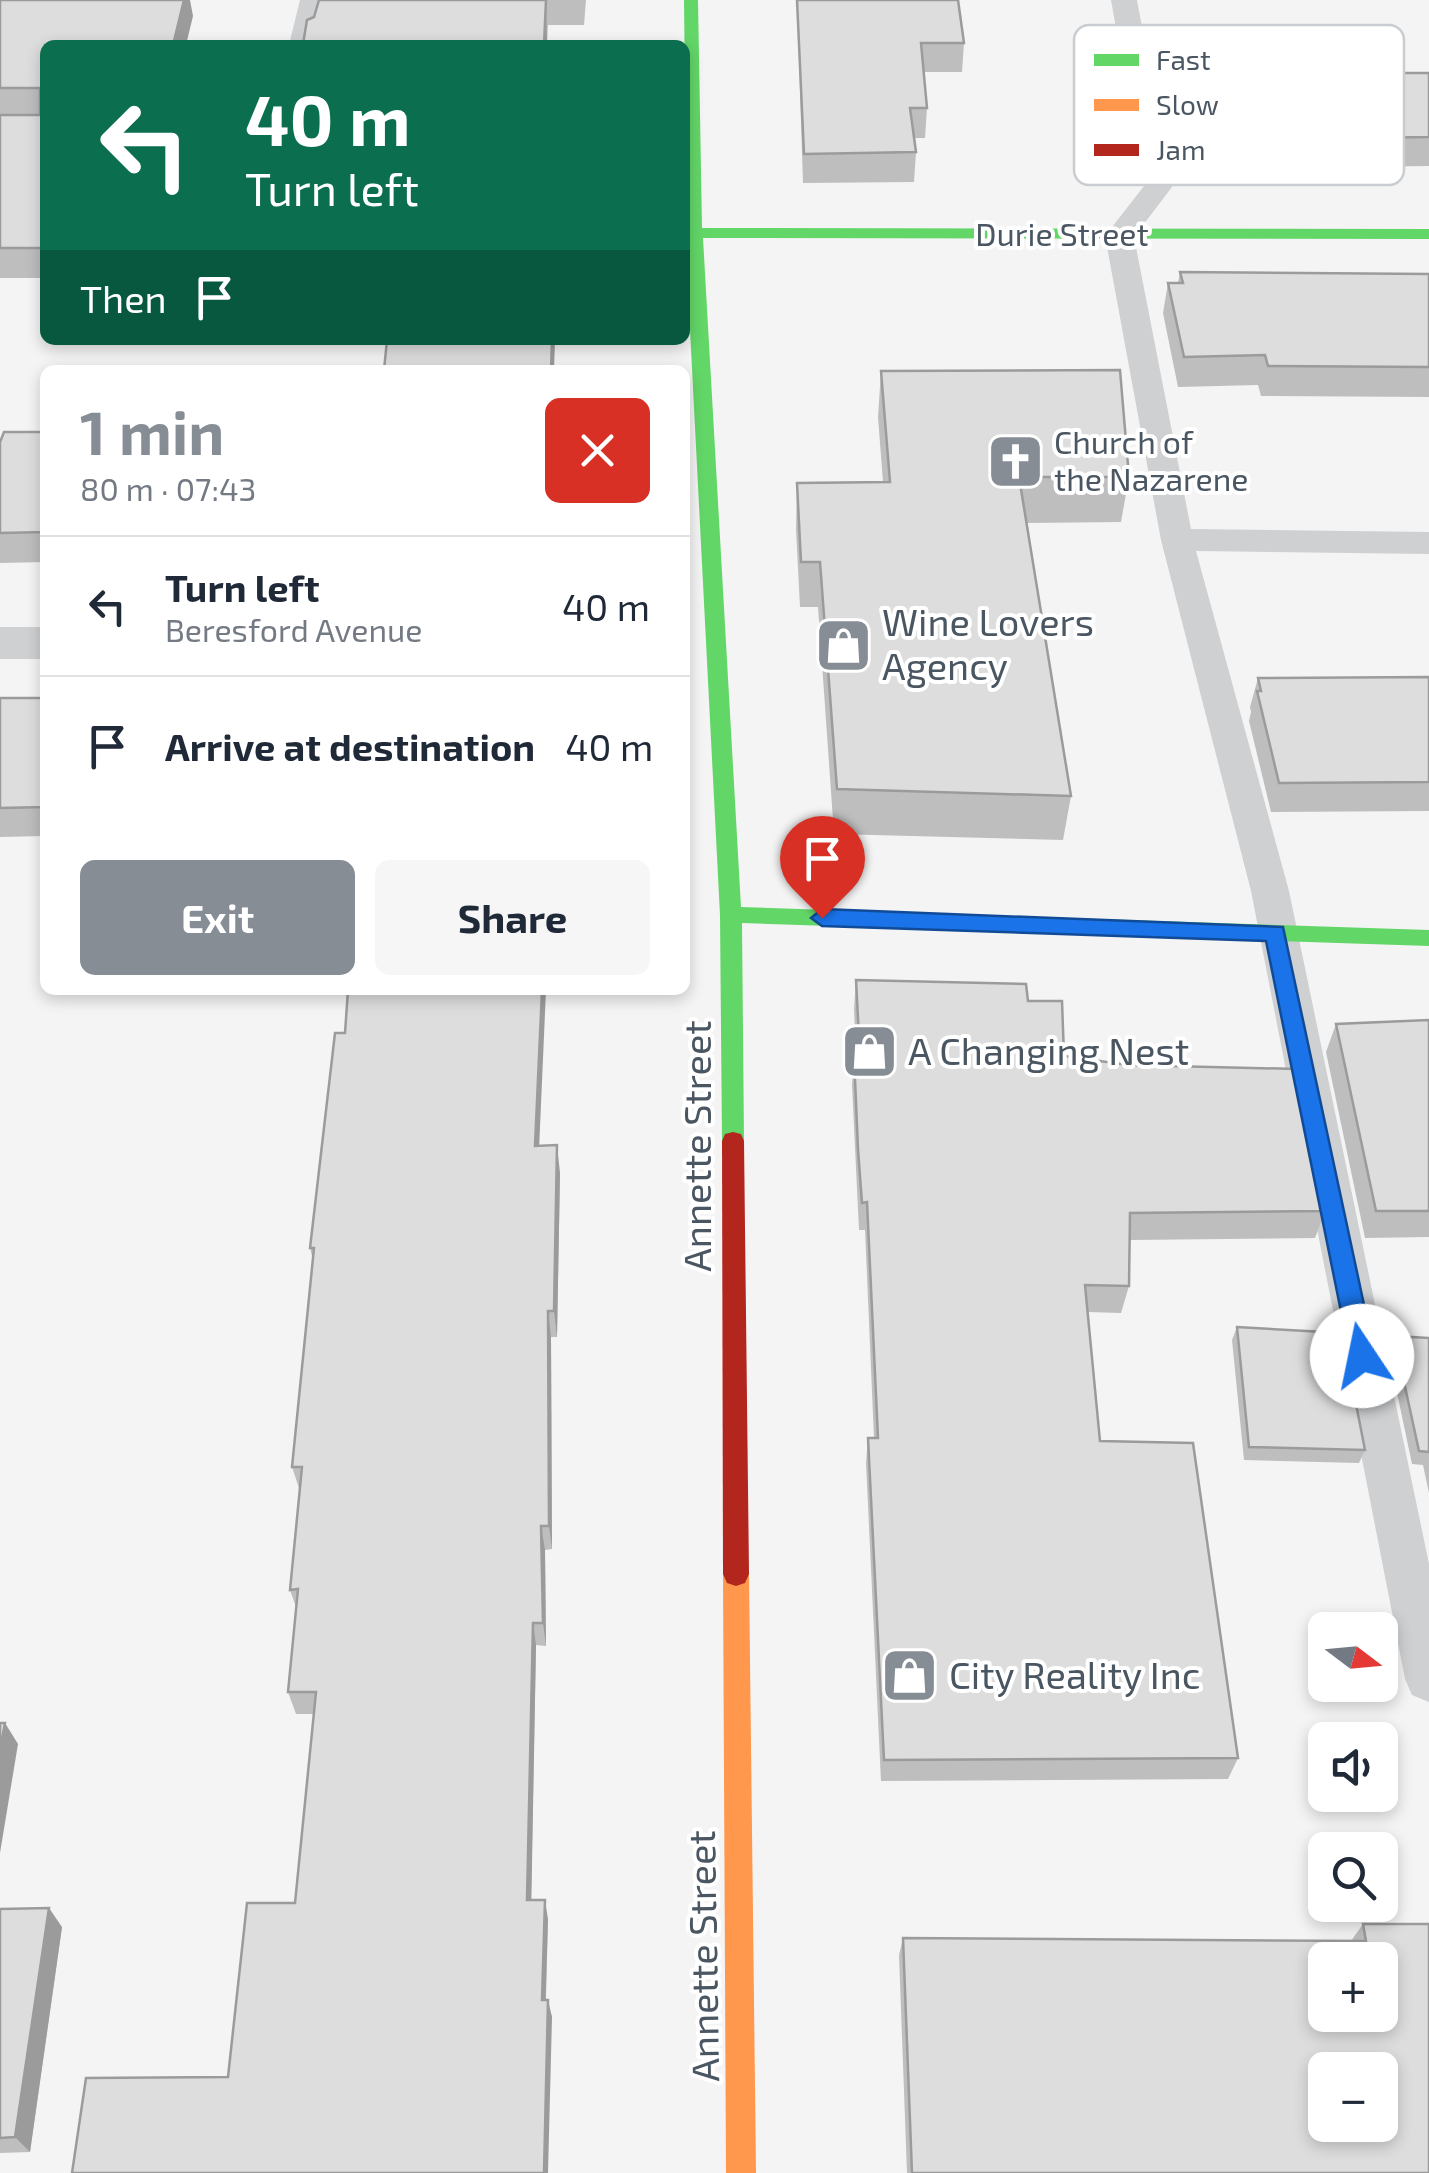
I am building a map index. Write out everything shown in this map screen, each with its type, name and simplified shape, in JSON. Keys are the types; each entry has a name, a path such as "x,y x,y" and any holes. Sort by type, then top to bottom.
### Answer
{"street":[{"name":"Annette Street","path":"690,62 692,0"},
{"name":"Annette Street","path":"690,160 700,640 731,915 741,2173"},
{"name":"Durie Street","path":"694,233 1429,234"},
{"path":"0,643 40,643"},
{"path":"731,915 1429,938"}],"lane":[{"path":"303,40 313,0"},
{"path":"1124,0 1129,25"},
{"path":"1158,185 1119,236 1177,540 1270,891 1275,933 1415,1546 1429,1680"},
{"path":"1177,540 1429,543"}],"building":[{"path":"0,0 184,0 174,40 40,40 40,88 0,88"},
{"path":"319,0 546,0 544,40 304,40 307,20 314,17"},
{"path":"797,0 958,0 964,43 921,43 927,108 910,108 916,152 804,154"},
{"path":"1404,73 1429,73 1429,137 1404,137"},
{"path":"0,115 40,115 40,248 0,248"},
{"path":"1180,272 1429,274 1429,367 1268,366 1265,355 1184,357 1168,283 1183,283"},
{"path":"386,345 552,345 551,365 384,365"},
{"path":"1120,370 1129,477 1019,477 1071,796 837,789 820,562 801,562 797,483 890,482 881,371"},
{"path":"4,432 40,432 40,532 0,533 0,442"},
{"path":"1429,677 1429,782 1279,783 1257,691 1261,691 1258,678"},
{"path":"0,698 40,698 40,807 0,808"},
{"path":"856,980 1026,984 1028,1001 1062,1001 1064,1056 1128,1065 1297,1069 1325,1211 1130,1213 1129,1286 1085,1285 1100,1441 1193,1443 1238,1758 884,1760 868,1438 878,1438 867,1202 862,1203 858,1149 854,1056 860,1056"},
{"path":"348,995 542,995 535,1146 557,1145 554,1311 548,1311 549,1526 541,1526 543,1623 533,1623 527,1900 545,1900 542,2000 548,2000 544,2173 72,2173 86,2078 228,2077 247,1903 295,1903 316,1692 288,1692 298,1589 290,1590 302,1467 292,1467 314,1248 310,1248 335,1033 345,1033"},
{"path":"1429,1020 1429,1211 1376,1211 1336,1024"},
{"path":"1237,1327 1342,1333 1365,1450 1249,1447"},
{"path":"1394,1336 1429,1338 1429,1452 1419,1451"},
{"path":"0,1723 5,1723 0,1750"},
{"path":"49,1908 15,2137 0,2138 0,1909"},
{"path":"1363,1924 1429,1924 1429,2173 912,2173 903,1938 1366,1941"}],"traffic: fast":[{"path":"691,0 695,271 731,915 733,1141"},
{"path":"694,233 1429,234"},
{"path":"731,915 1429,938"}],"traffic: slow":[{"path":"736,1574 741,2173"}],"traffic: jam":[{"path":"733,1141 736,1574"}],"place":[{"name":"Church of the Nazarene","path":"1015,461"},
{"name":"Wine Lovers Agency","path":"843,645"},
{"name":"A Changing Nest","path":"869,1052"},
{"name":"City Reality Inc","path":"910,1676"}],"route":[{"path":"822,918 1275,933 1362,1356"}]}
